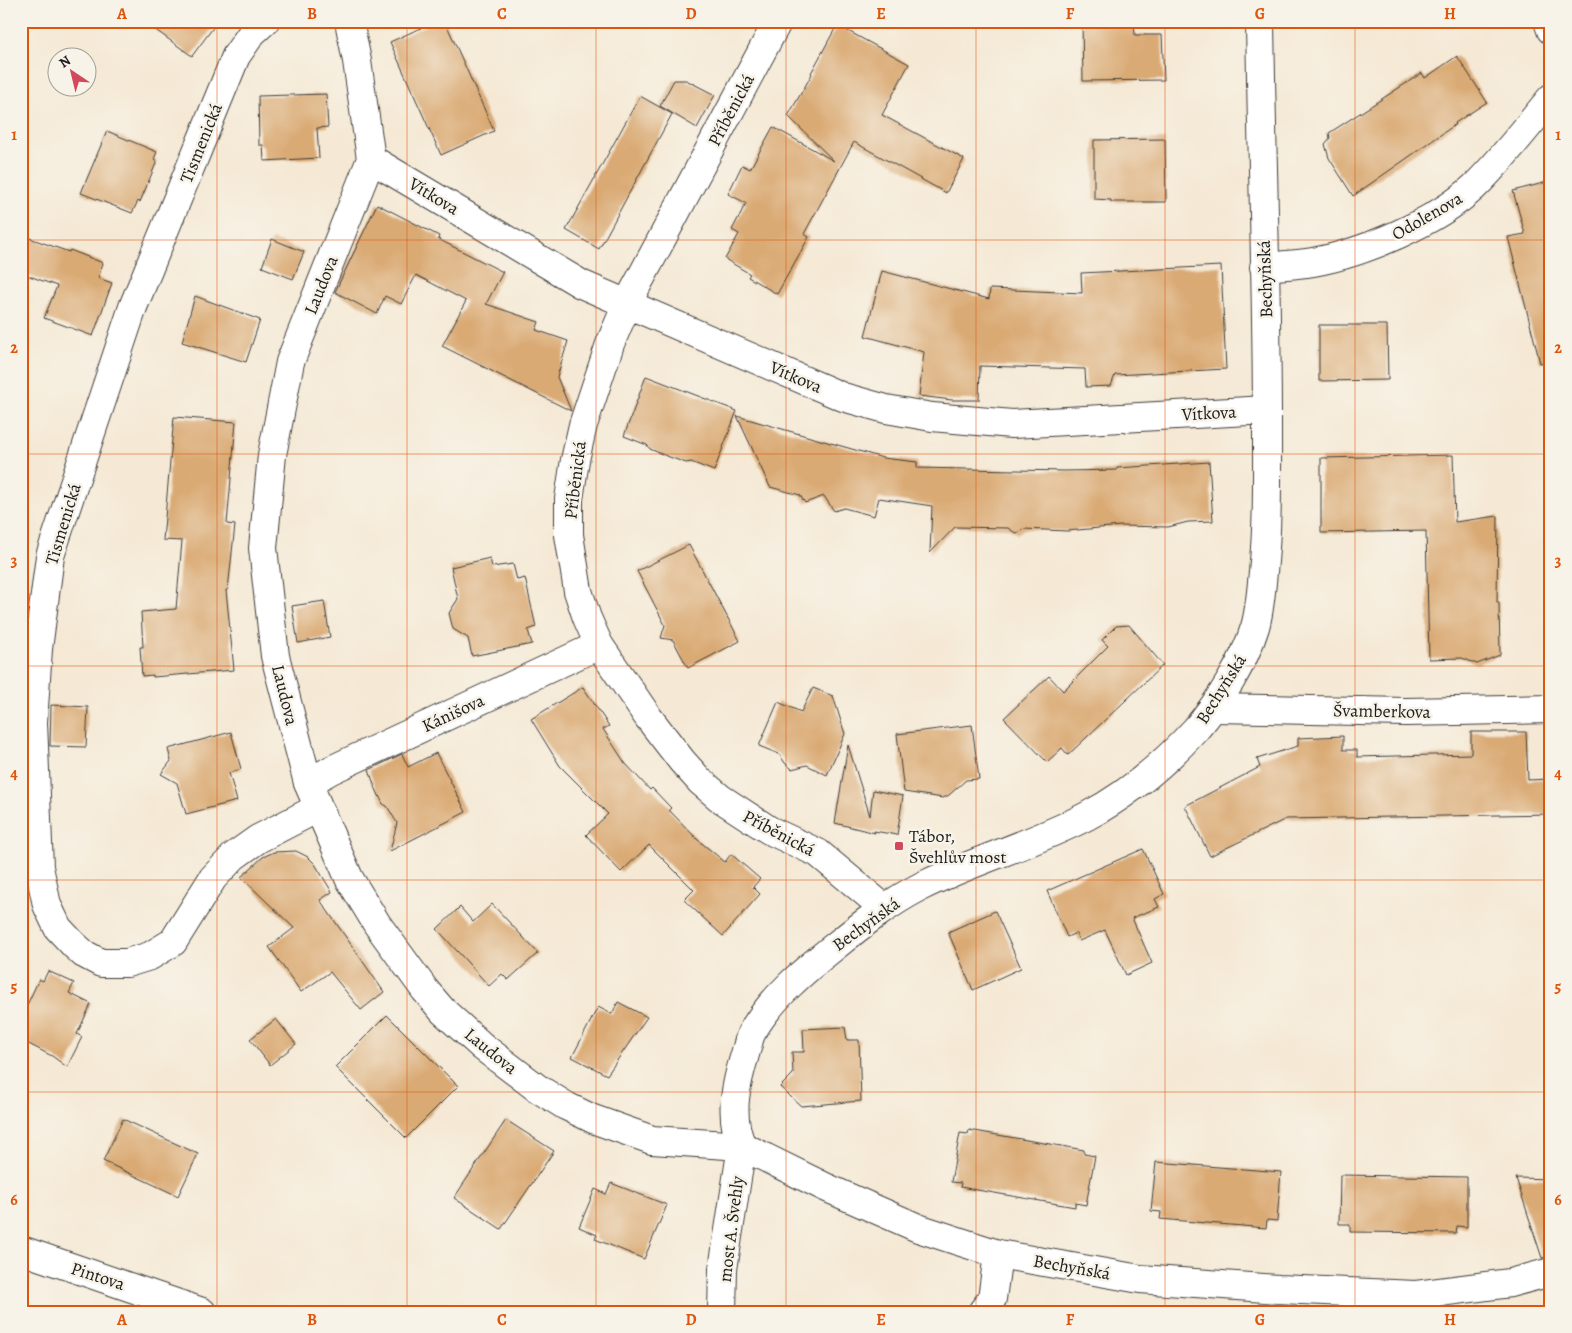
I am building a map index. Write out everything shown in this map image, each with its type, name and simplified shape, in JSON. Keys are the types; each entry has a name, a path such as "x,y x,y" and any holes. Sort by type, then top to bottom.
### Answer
{"street":[{"name":"Tismenická","path":"265,21 252,33 236,56 133,307 50,556 38,649 33,722 39,867 47,905 58,928 84,954 101,963 127,963 150,956 173,942 213,878 234,856 258,839 318,808"},
{"path":"349,21 358,61 372,159"},
{"name":"Příběnická","path":"778,21 627,304 610,344 583,425 575,460 569,499 569,536 578,591 586,618 599,645 648,717 682,761 700,781 720,798 769,830 818,852 884,908"},
{"name":"Bechyňská","path":"1260,21 1264,267 1267,324 1266,550 1255,627 1244,656 1214,708 1177,749 1111,802 1087,816 1037,839 920,887 884,908 806,970 777,998 752,1033 741,1066 734,1099 734,1124 742,1146 918,1228 998,1254 1140,1279 1279,1289 1416,1295 1510,1283 1551,1272"},
{"path":"1548,21 1551,30"},
{"name":"Odolenova","path":"1264,267 1313,262 1372,246 1441,211 1473,188 1507,152 1551,98"},
{"name":"Vítkova","path":"372,159 581,284 843,397 886,409 932,417 1012,424 1267,410"},
{"name":"Laudova","path":"372,159 290,362 272,455 263,548 275,656 308,783 349,878 377,924 425,990 443,1010 483,1047 537,1088 593,1120 652,1140 742,1146"},
{"name":"Kánišova","path":"308,783 331,770 599,645"},
{"name":"Švamberkova","path":"1214,708 1406,712 1551,709"},
{"name":"most A. Švehly","path":"722,1312 723,1269 742,1146"},
{"name":"Pintova","path":"21,1250 202,1312"},
{"path":"982,1312 992,1299 998,1254"}],"building":[{"path":"143,21 218,21 192,56"},
{"path":"436,21 445,21 494,131 441,155 390,42"},
{"path":"1082,21 1134,21 1135,35 1162,35 1164,80 1083,81"},
{"path":"837,25 909,64 882,115 964,159 946,193 854,142 804,234 809,237 777,294 748,277 750,274 725,259 739,234 732,230 746,203 728,194 742,165 750,169 773,127 834,161 788,116"},
{"path":"1457,56 1487,102 1353,196 1329,158 1325,144 1330,138 1329,133 1422,73 1425,78"},
{"path":"674,80 686,80 715,95 697,128 660,106"},
{"path":"326,94 328,127 317,128 319,158 264,161 263,145 259,145 258,96"},
{"path":"640,96 672,114 599,249 566,230"},
{"path":"107,131 157,152 154,159 157,161 140,202 138,201 132,213 81,193"},
{"path":"1165,139 1166,202 1111,202 1111,200 1094,199 1094,140"},
{"path":"1551,181 1551,361 1540,363 1508,237 1525,234 1513,191"},
{"path":"377,204 439,236 438,239 503,272 486,304 539,322 536,330 568,341 557,377 571,411 442,346 466,301 416,275 401,304 385,296 377,314 335,292"},
{"path":"21,235 69,252 70,250 103,263 98,278 112,283 93,336 44,318 57,286 21,273"},
{"path":"272,239 304,252 293,279 262,267"},
{"path":"1221,266 1226,369 1115,375 1111,386 1086,387 1085,369 980,366 979,400 952,400 919,396 924,352 865,336 882,271 989,299 990,289 1082,293 1081,273"},
{"path":"195,296 260,320 246,362 182,342"},
{"path":"1319,325 1387,325 1388,380 1319,381"},
{"path":"646,376 737,411 714,471 691,462 686,463 664,455 650,449 647,445 624,436"},
{"path":"737,416 883,458 917,462 917,468 1065,471 1117,470 1117,468 1209,462 1213,521 1188,522 1168,527 1121,526 1067,531 1024,529 1017,534 1008,528 955,527 930,553 932,506 879,498 874,516 844,508 834,511 824,496 805,503 800,495 770,487"},
{"path":"174,417 236,422 227,524 235,525 228,590 226,590 234,670 153,677 153,675 142,676 140,647 143,647 141,612 176,609 182,541 163,540"},
{"path":"1453,455 1455,522 1498,516 1497,602 1499,602 1500,655 1477,664 1462,658 1429,659 1426,531 1321,533 1321,458"},
{"path":"689,545 740,641 688,668 673,640 661,638 665,625 637,571"},
{"path":"490,558 492,567 513,564 517,580 525,578 536,627 528,630 532,644 472,656 468,638 453,629 449,613 458,599 451,567"},
{"path":"324,601 330,637 298,643 292,606"},
{"path":"1129,625 1163,665 1068,755 1062,748 1047,762 1004,718 1049,676 1063,691 1108,646 1102,640 1116,626"},
{"path":"583,687 609,726 603,729 625,763 650,790 652,788 671,808 669,810 698,840 725,862 731,854 760,879 753,887 760,894 723,936 684,900 694,890 649,845 621,872 586,835 608,814 560,766 531,719"},
{"path":"813,688 833,696 845,734 827,775 807,765 792,769 779,754 759,746 778,702 801,712"},
{"path":"51,705 88,707 86,747 50,746"},
{"path":"972,725 979,779 966,780 943,798 904,792 897,734"},
{"path":"231,732 241,769 229,773 237,801 186,814 177,783 161,774 171,761 168,749"},
{"path":"1471,732 1526,732 1528,780 1551,779 1551,814 1286,819 1210,856 1185,806 1260,767 1257,759 1298,746 1298,738 1343,736 1343,750 1357,750 1357,757 1471,754"},
{"path":"848,745 870,816 873,790 903,796 897,835 874,831 875,833 835,823"},
{"path":"436,753 466,812 390,851 397,823 387,806 383,804 369,770 402,754 408,767"},
{"path":"1143,849 1164,894 1155,899 1159,907 1132,918 1152,963 1126,975 1105,930 1079,941 1076,933 1067,937 1047,891"},
{"path":"296,851 308,857 315,864 332,892 320,900 384,992 361,1010 330,972 301,992 269,947 294,928 241,877 263,857 274,852"},
{"path":"492,904 538,953 508,980 502,974 489,986 437,929 460,907 473,922"},
{"path":"995,911 1021,968 973,990 948,932"},
{"path":"48,971 74,983 69,993 91,1004 77,1034 82,1037 67,1067 52,1056 21,1040 21,1018 39,979 43,981"},
{"path":"618,1002 647,1017 607,1075 572,1057 598,1007 612,1014"},
{"path":"387,1015 458,1086 406,1138 335,1067"},
{"path":"276,1019 296,1044 270,1065 250,1039"},
{"path":"845,1027 847,1040 859,1040 861,1101 801,1106 780,1087 793,1074 792,1052 804,1052 803,1029"},
{"path":"123,1119 198,1154 178,1196 103,1161"},
{"path":"506,1120 554,1151 501,1229 454,1198"},
{"path":"969,1130 1084,1150 1084,1154 1095,1156 1086,1205 1075,1203 1075,1207 960,1187 961,1183 951,1182 960,1133 968,1134"},
{"path":"1156,1162 1281,1172 1277,1221 1267,1220 1266,1228 1160,1219 1161,1212 1151,1211"},
{"path":"1340,1175 1467,1177 1467,1227 1457,1226 1456,1233 1350,1232 1350,1224 1339,1224"},
{"path":"1516,1178 1551,1179 1551,1257 1542,1258"},
{"path":"611,1183 667,1205 644,1259 595,1239 597,1235 579,1227 595,1189 606,1194"}],"place":[{"name":"Tábor, Švehlův most","path":"899,846"}]}
